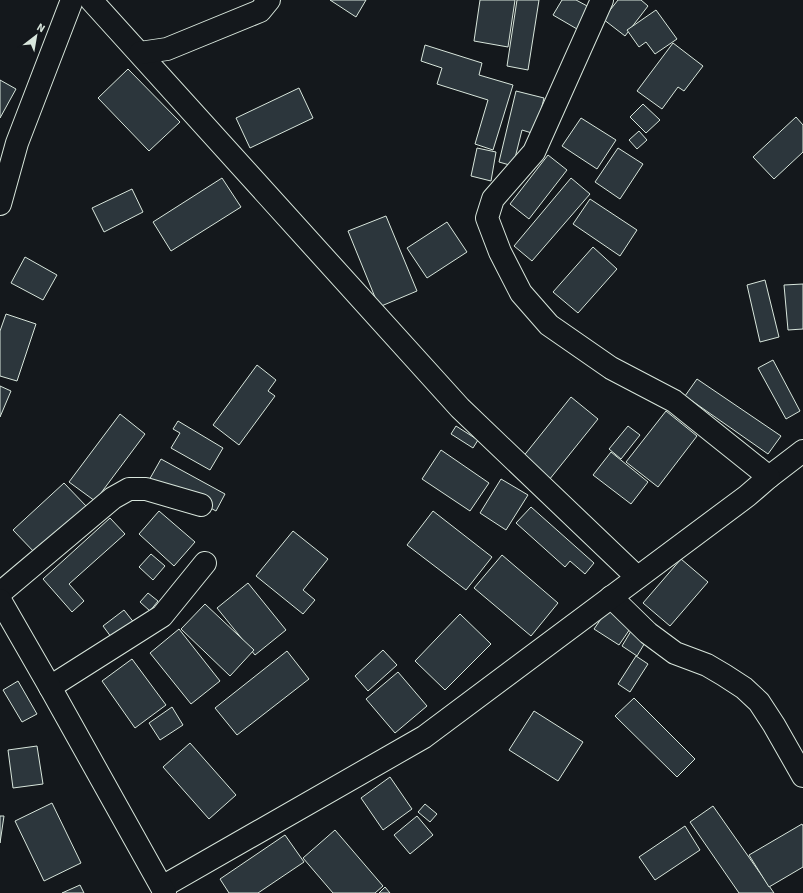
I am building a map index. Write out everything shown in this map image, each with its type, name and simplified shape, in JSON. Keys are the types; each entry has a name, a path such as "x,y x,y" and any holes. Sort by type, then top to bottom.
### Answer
{"street":[{"path":"0,204 17,143 72,0"},
{"path":"91,0 460,408 637,577"},
{"path":"140,53 166,49 260,11 268,0"},
{"path":"602,0 534,152 494,199 487,218 500,252 521,293 549,325 611,368 674,401 769,477"},
{"path":"0,600 164,890 424,736 747,496 803,451"},
{"path":"0,594 113,498 129,489 146,489 201,505"},
{"path":"50,686 162,616 205,563"},
{"path":"611,597 648,633 675,653 724,674 744,688 759,702 774,724 803,776"}],"building":[{"path":"330,0 366,0 356,17"},
{"path":"480,0 515,0 508,47 474,41"},
{"path":"517,0 539,0 528,70 507,66"},
{"path":"562,0 576,0 589,7 577,29 553,15"},
{"path":"618,0 641,0 648,6 625,36 603,19"},
{"path":"656,10 677,39 655,54 646,42 639,47 627,30"},
{"path":"673,43 703,66 684,91 678,87 662,109 637,91"},
{"path":"425,45 482,63 479,75 513,85 493,150 475,144 488,100 437,84 442,68 421,61"},
{"path":"128,69 180,122 149,151 98,98"},
{"path":"0,80 16,89 0,118"},
{"path":"299,88 313,118 250,148 236,118"},
{"path":"516,91 544,98 535,134 522,130 513,166 499,162"},
{"path":"643,104 660,120 646,133 630,117"},
{"path":"796,117 803,125 803,152 774,179 753,157"},
{"path":"581,118 616,140 597,169 562,146"},
{"path":"639,131 647,140 637,149 629,140"},
{"path":"477,148 496,152 491,181 471,176"},
{"path":"618,148 643,164 620,199 595,182"},
{"path":"548,155 567,170 529,219 510,204"},
{"path":"222,178 241,207 171,251 153,222"},
{"path":"571,178 590,194 532,261 514,246"},
{"path":"132,189 143,212 104,232 92,208"},
{"path":"590,199 637,230 620,256 573,224"},
{"path":"386,216 417,291 379,307 348,231"},
{"path":"447,222 467,252 427,278 407,248"},
{"path":"593,247 617,269 578,313 553,292"},
{"path":"25,257 57,275 43,300 11,283"},
{"path":"765,280 779,337 760,342 747,285"},
{"path":"803,284 803,329 788,330 784,285"},
{"path":"6,314 36,324 17,381 0,376 0,331"},
{"path":"773,360 800,411 786,419 758,368"},
{"path":"257,365 276,380 268,391 275,396 239,445 213,425"},
{"path":"697,379 781,436 768,454 685,396"},
{"path":"0,386 11,391 0,417"},
{"path":"571,397 598,419 545,485 518,463"},
{"path":"666,411 697,436 658,487 626,462"},
{"path":"120,414 145,434 95,501 69,482"},
{"path":"178,421 223,448 210,470 171,448 180,433 173,429"},
{"path":"456,426 478,440 473,448 451,434"},
{"path":"628,426 640,435 621,459 609,449"},
{"path":"441,450 489,483 470,511 422,479"},
{"path":"611,452 648,482 631,504 593,475"},
{"path":"161,459 225,494 216,511 194,499 148,482"},
{"path":"501,479 528,495 506,530 480,513"},
{"path":"64,483 87,507 36,554 13,530"},
{"path":"531,507 594,563 585,574 570,561 565,567 516,523"},
{"path":"159,511 195,542 174,566 139,534"},
{"path":"433,511 492,557 466,590 407,545"},
{"path":"110,518 125,534 69,584 84,601 72,612 43,579"},
{"path":"293,531 328,559 303,590 315,600 303,614 256,576"},
{"path":"151,554 165,566 153,580 139,567"},
{"path":"502,555 558,603 531,636 474,588"},
{"path":"681,559 708,582 670,626 643,603"},
{"path":"248,583 286,630 255,655 217,608"},
{"path":"148,593 158,601 150,611 140,602"},
{"path":"205,604 254,650 230,676 181,629"},
{"path":"608,609 632,626 619,645 594,629"},
{"path":"124,610 139,629 117,645 103,626"},
{"path":"460,614 491,644 445,690 415,661"},
{"path":"634,626 649,636 637,656 622,646"},
{"path":"179,629 220,681 191,704 150,653"},
{"path":"383,650 397,665 368,691 355,676"},
{"path":"287,651 309,679 237,735 215,708"},
{"path":"636,656 648,664 630,692 618,684"},
{"path":"132,659 166,705 135,728 102,681"},
{"path":"398,672 427,706 395,733 366,699"},
{"path":"18,681 37,714 22,722 3,690"},
{"path":"634,698 695,759 677,777 615,716"},
{"path":"172,707 183,725 160,740 149,723"},
{"path":"534,711 583,742 558,781 509,750"},
{"path":"190,743 236,795 209,819 163,767"},
{"path":"37,746 43,784 13,788 8,750"},
{"path":"390,777 412,809 383,830 361,798"},
{"path":"52,803 81,863 44,881 15,821"},
{"path":"425,804 437,814 430,822 418,812"},
{"path":"713,806 774,893 739,893 690,822"},
{"path":"0,816 4,816 0,843"},
{"path":"417,816 433,835 410,854 394,835"},
{"path":"802,824 803,867 769,887 749,855"},
{"path":"685,826 700,850 655,880 639,857"},
{"path":"335,830 383,886 375,893 333,893 303,858"},
{"path":"285,835 304,862 258,893 229,893 220,879"},
{"path":"80,885 84,893 62,893"},
{"path":"385,887 390,893 379,893"}]}
